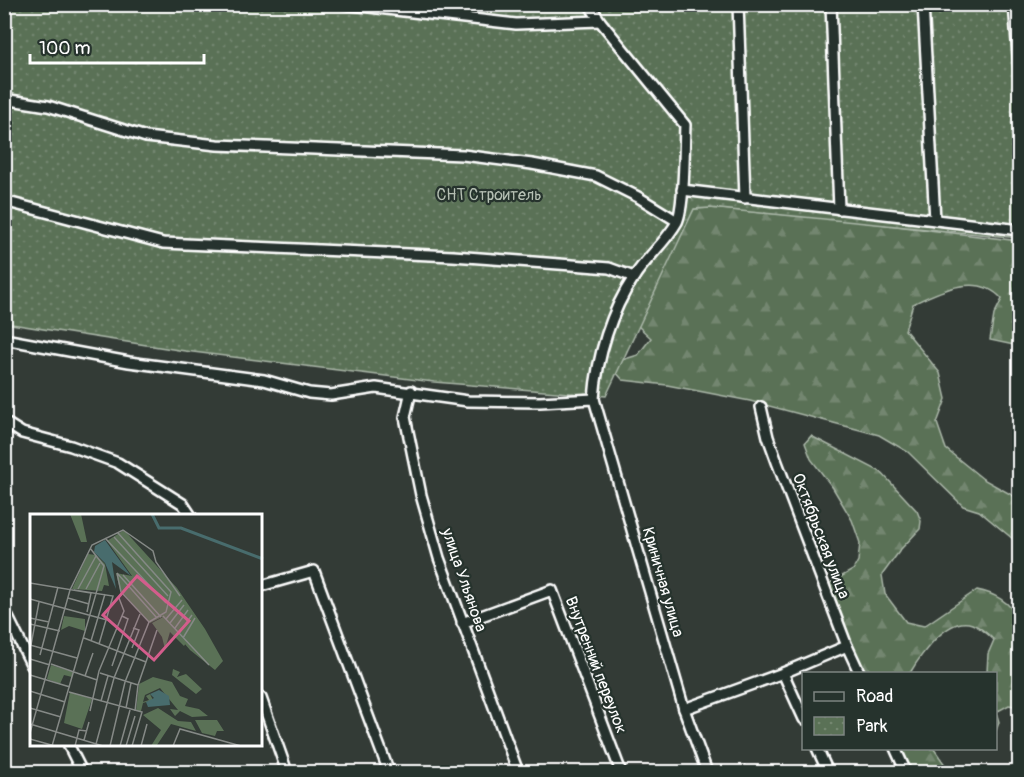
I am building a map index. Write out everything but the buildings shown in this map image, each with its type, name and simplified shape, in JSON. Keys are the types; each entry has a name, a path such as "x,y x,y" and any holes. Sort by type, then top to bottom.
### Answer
{"street":[{"path":"343,4 516,24 600,21"},
{"path":"4,339 129,362 264,380 309,393 331,395 376,388 411,391 468,401 522,402 594,399 595,381 612,321 634,277 677,221 682,190 686,125 600,21 589,4"},
{"path":"738,4 745,198"},
{"path":"831,4 839,209"},
{"path":"923,4 935,220"},
{"path":"1014,4 1020,81"},
{"path":"4,99 48,106 146,137 217,145 463,155 532,164 596,176 638,197 677,221"},
{"path":"682,190 1020,230"},
{"path":"4,201 163,243 540,262 609,268 634,277"},
{"name":"улица Ульянова","path":"411,391 405,417 421,495 439,558 518,772"},
{"name":"Криничная улица","path":"594,399 684,709 707,772"},
{"name":"Октябрьская улица","path":"761,407 777,462 859,672"},
{"path":"6,423 22,433 71,446 118,463 183,504 190,514"},
{"path":"262,586 315,571 389,772"},
{"name":"Внутренний переулок","path":"462,623 552,590 621,772"},
{"path":"4,609 30,662"},
{"path":"684,709 783,673 847,646"},
{"path":"783,673 802,715"},
{"path":"262,702 287,772"},
{"path":"70,747 82,772"},
{"path":"818,750 828,772"},
{"path":"896,750 906,772"}],"green space":[{"name":"СНТ Строитель","path":"5,5 1019,5 1019,238 710,208 694,209 606,396 434,382 185,351 5,323"},
{"path":"710,208 863,222 1019,241 1019,346 990,340 994,315 1002,299 992,291 970,285 935,294 913,304 905,330 940,373 946,399 937,423 946,449 983,479 1019,499 1019,544 979,511 963,506 908,452 879,435 750,401 667,385 623,380 614,370 615,362 638,355 651,338 638,326 629,309 694,209"},
{"path":"811,436 881,472 917,511 921,521 920,529 901,549 882,575 885,594 906,622 924,626 977,590 995,596 1010,607 1017,618 1020,636 1019,707 1009,705 997,711 997,672 987,672 988,654 994,640 972,624 954,625 944,631 911,672 864,672 828,584 853,570 858,561 860,543 852,520 833,488 811,459 805,443"},
{"path":"894,750 935,750 950,772 903,772"}]}
